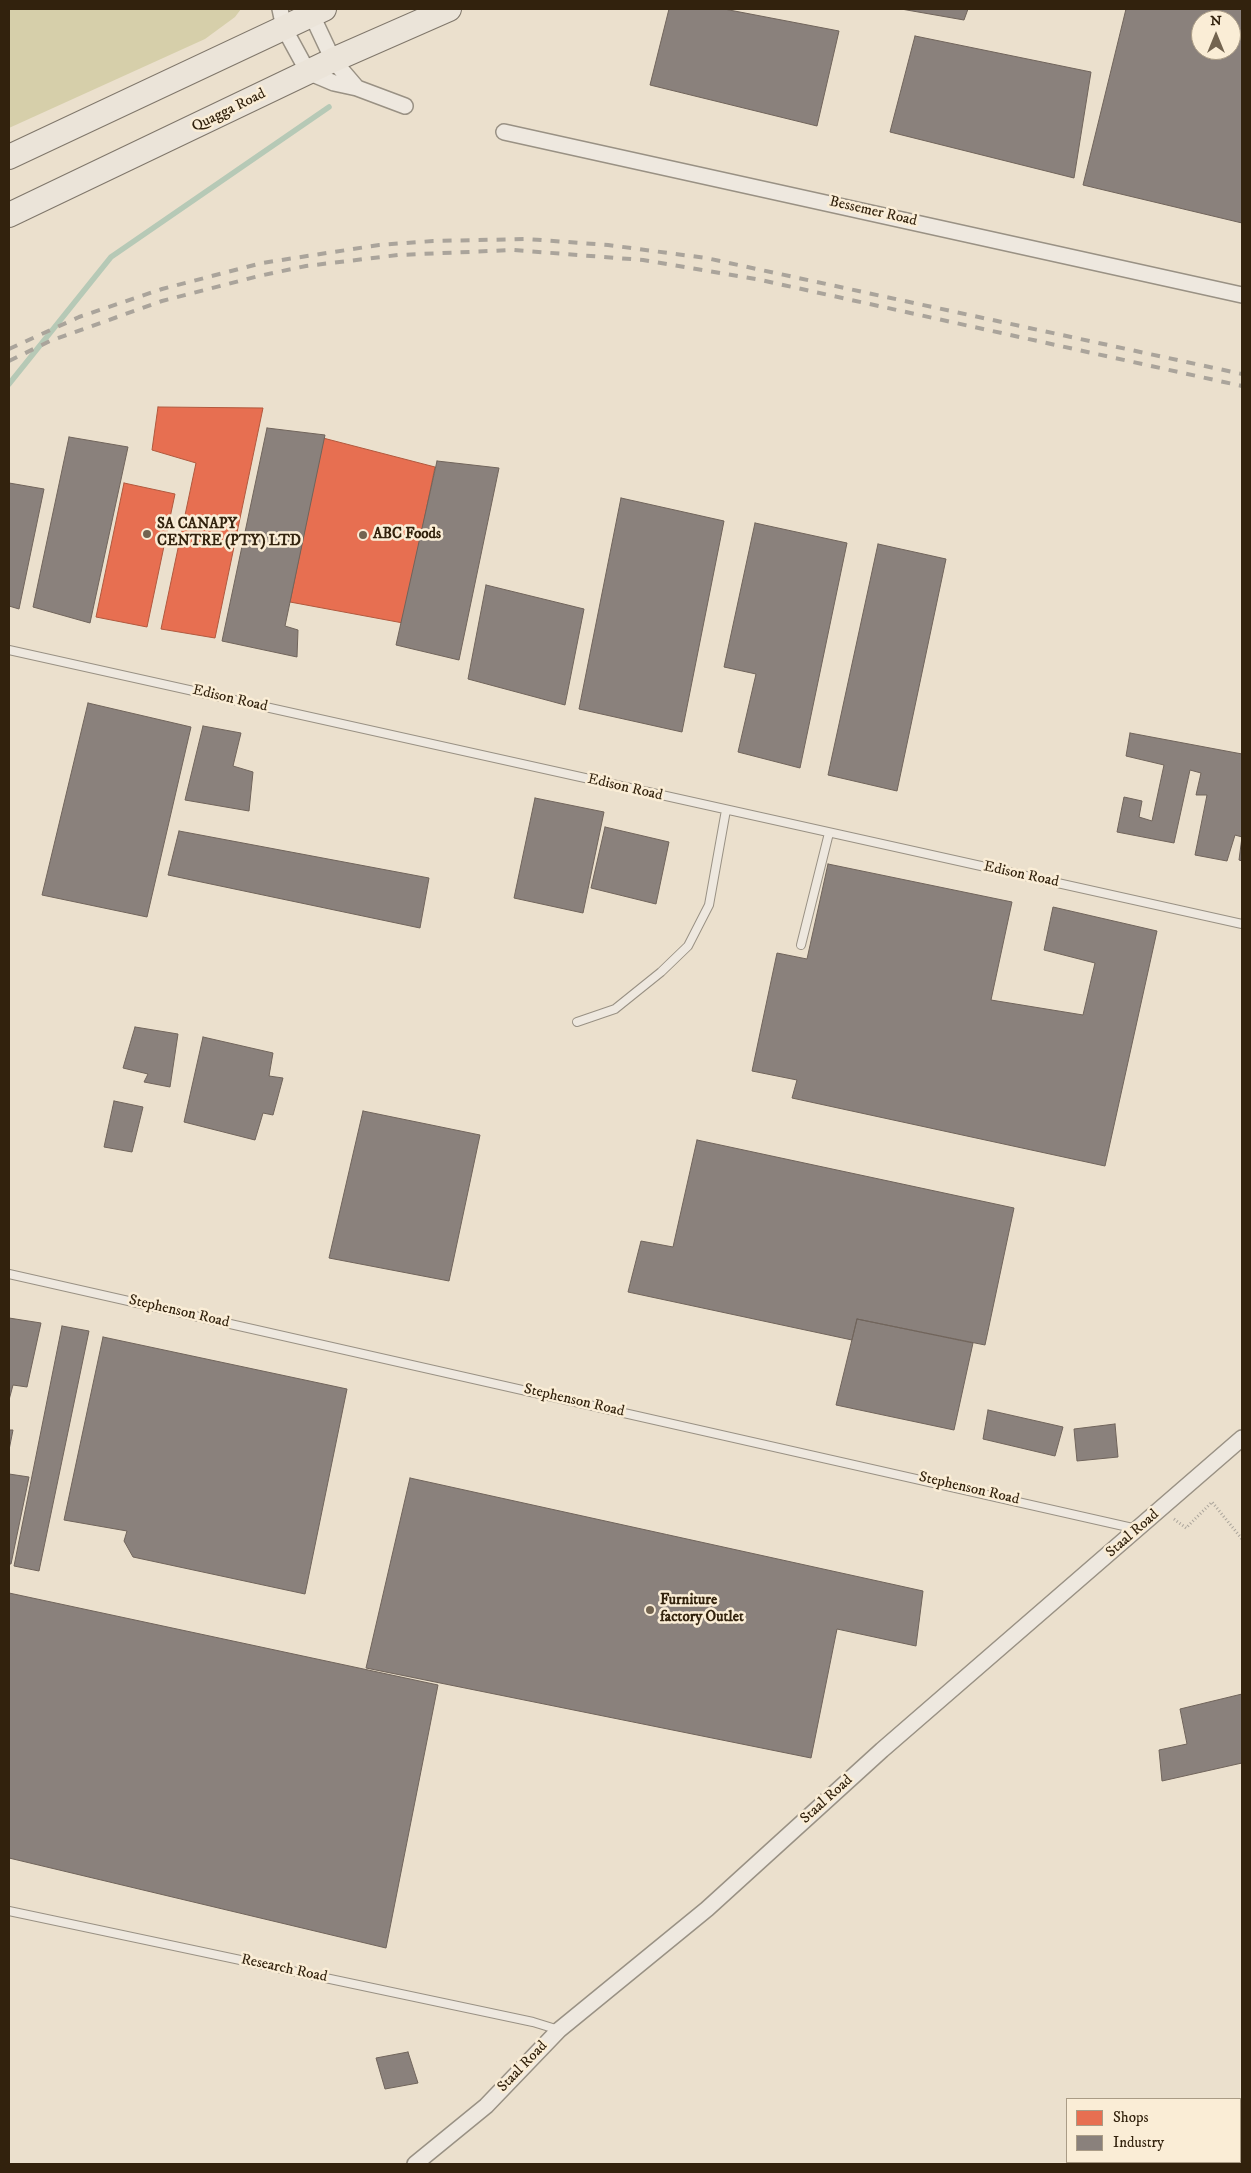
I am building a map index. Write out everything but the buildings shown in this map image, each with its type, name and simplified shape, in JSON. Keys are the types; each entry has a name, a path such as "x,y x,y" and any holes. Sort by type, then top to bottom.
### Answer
{"main road":[{"name":"Quagga Road","path":"9,216 333,60 449,9"},
{"path":"9,157 282,18 315,11"}],"street":[{"path":"315,11 333,60 357,88"},
{"path":"282,18 308,72 334,83 357,88 405,106"},
{"name":"Bessemer Road","path":"504,132 1242,295"},
{"name":"Staal Road","path":"415,2164 486,2106 559,2030 707,1909 882,1750 1242,1438"}],"lane":[{"name":"Edison Road","path":"9,650 1242,924"},
{"path":"577,1022 615,1009 661,972 688,946 709,905 726,810"},
{"path":"801,944 829,833"},
{"name":"Stephenson Road","path":"9,1274 1139,1529"},
{"name":"Research Road","path":"9,1911 533,2022 559,2030"}],"path":[{"path":"1186,1528 1212,1502 1242,1540"}],"shaded area":[{"path":"9,9 241,9 235,17 205,39 9,128"}],"waterway":[{"path":"9,384 111,257 329,107"}],"railway":[{"path":"9,349 79,317 162,289 262,263 379,245 433,241 527,239 608,245 706,258 1242,374"},
{"path":"9,361 50,341 162,301 259,276 306,266 398,255 513,250 643,260 756,279 1242,386"}],"place":[{"name":"SA CANAPY CENTRE (PTY) LTD","path":"147,534"},
{"name":"ABC Foods","path":"363,535"},
{"name":"Furniture factory Outlet","path":"650,1610"}]}
